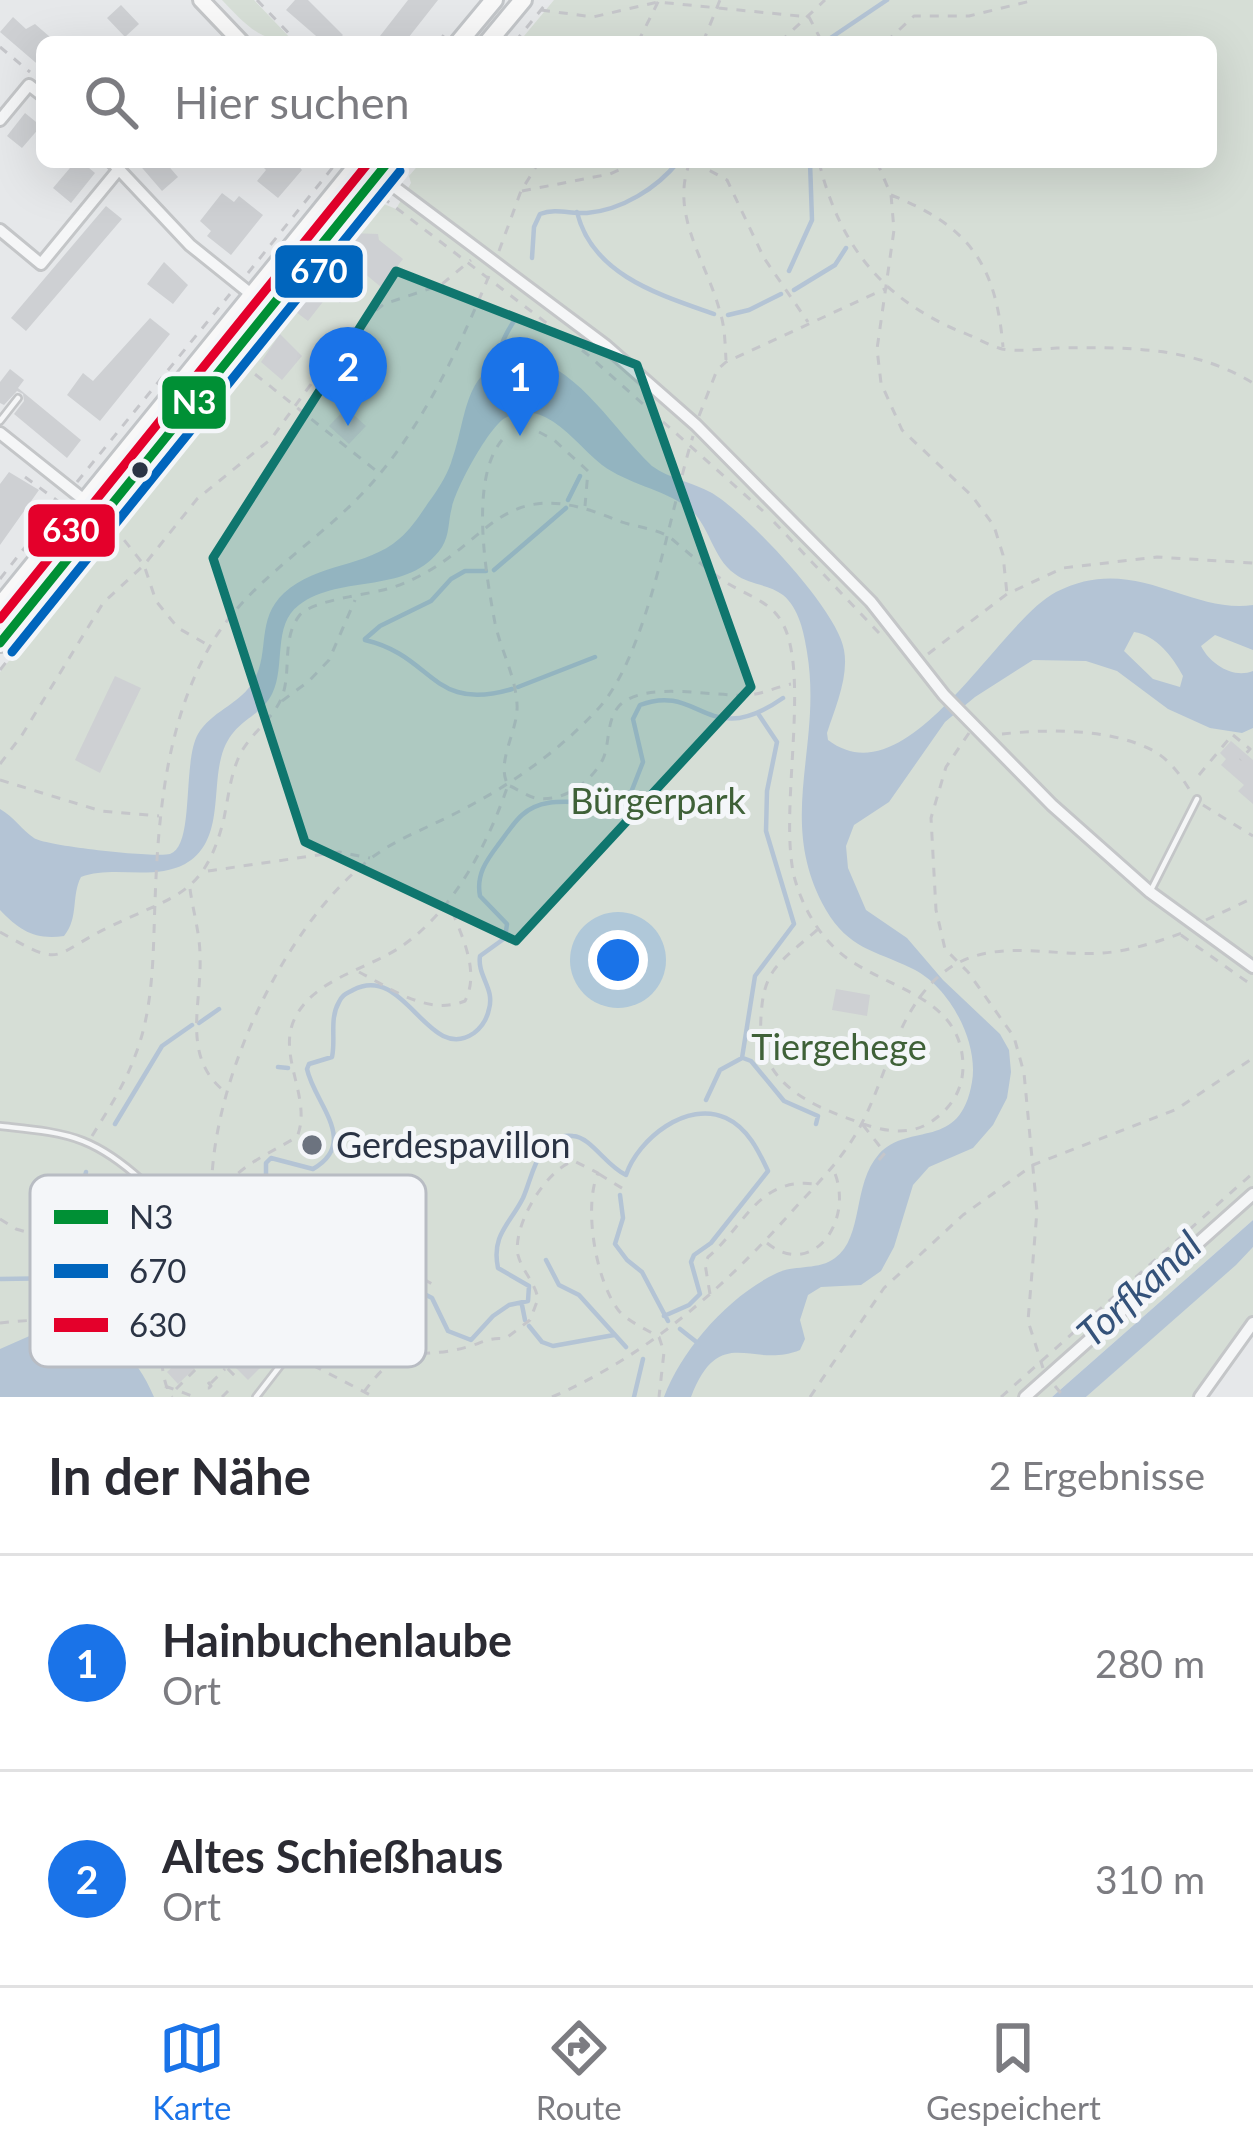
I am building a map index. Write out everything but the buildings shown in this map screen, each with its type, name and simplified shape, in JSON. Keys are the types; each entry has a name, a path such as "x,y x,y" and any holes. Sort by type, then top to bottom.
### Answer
{"main road":[{"path":"201,0 235,36"},
{"path":"464,36 494,0"},
{"path":"493,36 523,0"},
{"path":"0,606 78,495 245,289 355,168"},
{"path":"0,643 108,520 385,174"}],"street":[{"path":"0,120 29,85 36,90"},
{"path":"0,230 40,264 114,168"},
{"path":"119,168 190,245 245,289"},
{"path":"385,174 606,346 696,425 871,602 969,723 1068,820 1150,892 1253,967"},
{"path":"0,434 108,520"},
{"path":"1025,1397 1253,1193"},
{"path":"1200,1397 1253,1323"}],"lane":[{"path":"0,421 18,398"},
{"path":"1150,892 1198,801"},
{"path":"0,1126 88,1143 133,1175"},
{"path":"256,1396 279,1367"}],"path":[{"path":"257,0 291,36"},
{"path":"520,36 549,0"},
{"path":"815,0 818,8"},
{"path":"787,36 825,0"},
{"path":"892,36 914,16 969,16 1035,0"},
{"path":"541,10 592,17 658,1 719,3 809,17"},
{"path":"641,36 658,1"},
{"path":"705,36 719,3"},
{"path":"809,17 819,36"},
{"path":"0,47 31,74 29,85"},
{"path":"0,579 60,502 78,495 245,289 333,168"},
{"path":"88,1143 136,1054 149,990 161,816 179,715 210,646 271,573 381,474 438,383 535,168"},
{"path":"521,191 623,168"},
{"path":"689,168 683,179 686,221 722,314 726,362 887,288"},
{"path":"704,168 727,180 764,258 809,324"},
{"path":"821,168 849,243 887,288 927,317 1003,349 1151,349 1216,364 1253,383"},
{"path":"880,168 891,195 894,230 878,350 881,383 902,430 972,496 994,526 1003,555 1006,594"},
{"path":"380,195 587,354 720,469 887,642 914,657 1006,594 1063,568 1157,557 1252,566"},
{"path":"891,195 928,209 977,253 1000,310 1003,349"},
{"path":"0,764 103,603 144,565 197,499 222,475 252,458 349,332 384,304 441,285 479,248"},
{"path":"250,370 381,474"},
{"path":"539,432 588,471 585,506"},
{"path":"502,440 486,478 482,527 496,625 513,673 517,702 518,717 503,776 508,785 536,798 574,791 589,780 603,758 620,704 657,693 752,695 793,684"},
{"path":"213,1175 214,1144 226,1092 254,1019 305,931 370,858 508,785 609,695 645,614 682,471"},
{"path":"24,479 60,502"},
{"path":"281,701 288,646 306,609 424,575 512,508 539,501 585,506 639,529 665,533 707,569 777,615 786,630 793,684 790,858 796,885 818,928 852,962 920,994 957,1034 963,1075 957,1095 928,1124 914,1130 862,1124 793,1093 767,1065 761,1046 764,989 773,972 818,928"},
{"path":"108,520 144,565 156,601 178,628 210,646"},
{"path":"0,932 50,956 66,954 189,887 207,871 240,754 281,701 309,682 329,660 356,598"},
{"path":"609,695 620,704"},
{"path":"969,723 946,766 932,818 936,910 945,949 968,972 1014,1037 1024,1073 1037,1211 1028,1321 1046,1375"},
{"path":"1004,734 1042,730 1132,743 1156,752 1178,771 1198,801 1252,833"},
{"path":"1233,734 1251,747 1240,760"},
{"path":"1199,776 1226,743"},
{"path":"0,781 101,811 161,816"},
{"path":"237,1175 264,1151 297,1137 301,1104 292,1053 293,1020 309,998 334,981 405,944 448,901 497,817 508,785"},
{"path":"207,871 339,852 370,858"},
{"path":"189,887 200,955 198,1054 212,1081 226,1092"},
{"path":"553,1397 659,1337 767,1242 833,1169 862,1124 920,994 956,963 1002,952 1118,951 1179,934 1228,906 1253,898"},
{"path":"358,972 420,1004 450,1007 465,1001 471,972 448,901"},
{"path":"1179,934 1253,986"},
{"path":"891,1056 919,1061"},
{"path":"810,1397 884,1288 963,1215 1033,1165 1177,1109 1253,1058"},
{"path":"862,1124 885,1153 878,1161"},
{"path":"426,1352 470,1346 492,1337 505,1339 530,1321 538,1299 518,1256 518,1236 557,1168 574,1161 626,1190"},
{"path":"767,1242 778,1252 800,1254 818,1246 836,1229 842,1206 833,1169"},
{"path":"598,1173 589,1203 602,1286 622,1316 659,1337 664,1352 658,1397"},
{"path":"1001,1397 1253,1173"},
{"path":"710,1296 708,1257 762,1197 793,1181 817,1184"},
{"path":"0,1220 30,1233"},
{"path":"426,1280 432,1284"},
{"path":"0,1323 30,1322"},
{"path":"162,1367 172,1397"},
{"path":"176,1389 198,1367"},
{"path":"165,1386 196,1397 226,1367 238,1379"},
{"path":"317,1367 374,1397"},
{"path":"364,1392 384,1367"},
{"path":"1058,1389 1064,1397"},
{"path":"222,1397 228,1391"}],"highlighted area":[{"path":"396,271 637,365 751,687 516,941 305,842 213,558"}],"green space":[{"path":"222,0 254,0 288,36 265,36"},
{"name":"Bürgerpark","path":"554,0 1253,0 1253,1220 1052,1397 0,1397 0,672 353,240 356,232 351,227 366,210 379,202 396,209 416,168 1217,168 1217,36 524,36"},
{"path":"1253,1247 1253,1316 1193,1397 1086,1397"}],"water":[{"path":"529,357 565,375 652,466 712,493 789,564 826,612 844,650 843,682 828,740 858,752 889,747 920,728 1033,610 1056,592 1084,581 1135,581 1205,601 1253,605 1253,650 1215,635 1201,646 1223,668 1253,671 1253,728 1242,733 1210,728 1168,709 1117,671 1086,661 1033,660 945,722 889,802 854,825 846,846 848,868 866,910 907,938 1000,1034 1009,1050 1007,1098 993,1125 973,1148 929,1167 913,1185 894,1247 881,1271 861,1285 821,1287 808,1295 800,1320 805,1339 800,1350 783,1355 726,1354 702,1374 691,1397 664,1397 682,1361 709,1326 740,1296 775,1274 835,1258 850,1237 865,1180 879,1154 891,1144 933,1132 957,1118 966,1104 973,1066 966,1033 938,987 911,968 853,941 826,910 811,877 804,845 810,687 800,621 783,595 727,567 687,507 612,472 545,417 525,413 505,418 466,473 445,542 428,562 394,578 316,595 291,613 282,635 272,694 226,745 211,830 197,855 160,872 81,877 72,922 64,936 29,932 0,910 0,809 42,841 144,854 170,854 178,848 198,734 251,685 275,604 297,583 372,555 407,531 447,473 479,379 507,360","holes":["1134,632 1157,642 1174,662 1183,676 1180,687 1153,679 1124,651"]},
{"path":"1253,1220 1253,1247 1236,1265 1086,1397 1052,1397"},
{"path":"30,1336 30,1367 138,1367 154,1397 0,1397 0,1349"}],"waterway":[{"path":"833,36 887,0"},
{"path":"532,258 540,214 613,207 649,189 672,168"},
{"path":"789,271 812,220 810,168"},
{"path":"577,212 585,234 613,267 651,290 714,314"},
{"path":"794,290 835,265 846,248"},
{"path":"728,315 781,294"},
{"path":"502,365 502,345 517,316"},
{"path":"568,500 580,476"},
{"path":"494,570 566,508"},
{"path":"365,639 380,626 431,601 465,571 486,571"},
{"path":"365,640 388,648 434,680 465,694 512,689"},
{"path":"518,687 595,657"},
{"path":"266,1175 271,1158 313,1169 333,1147 334,1134 307,1069 309,1064 332,1057 334,1015 345,994 371,985 387,989 443,1036 458,1039 482,1025 490,1002 480,956 505,938 507,924 480,896 483,869 516,822 534,807 630,795 643,762 633,719 640,705 677,702 737,718 783,698"},
{"path":"706,1100 720,1070 742,1058 755,976 794,924 766,831 767,791 777,742 759,715"},
{"path":"199,1023 219,1009"},
{"path":"115,1124 162,1046 192,1025"},
{"path":"743,1058 751,1061 784,1101 818,1116 816,1124"},
{"path":"278,1067 288,1068"},
{"path":"426,1295 448,1331 471,1340 509,1305 528,1301 529,1286 498,1268 497,1247 539,1157 552,1141 580,1138 626,1175 641,1148 666,1126 696,1114 726,1118 752,1141 768,1171 711,1243 694,1255 691,1262 700,1294 689,1305 664,1316"},
{"path":"620,1195 623,1218 615,1244 642,1272 668,1321"},
{"path":"546,1260 559,1285 579,1295 626,1347"},
{"path":"0,1279 30,1279"},
{"path":"522,1305 525,1320"},
{"path":"529,1326 542,1342 553,1346 614,1335"},
{"path":"680,1329 699,1344"},
{"path":"634,1397 643,1359"}],"transit line":[{"name":"630","path":"0,619 364,168"},
{"name":"N3","path":"0,643 383,168"},
{"name":"670","path":"12,652 400,171"}],"place":[{"name":"Altes Schießhaus","path":"348,426"},
{"name":"Hainbuchenlaube","path":"520,436"},
{"name":"Gerdespavillon","path":"312,1145"}],"park label":[{"name":"Tiergehege","path":"839,1047"}],"water label":[{"name":"Torfkanal","path":"1139,1289"}]}
